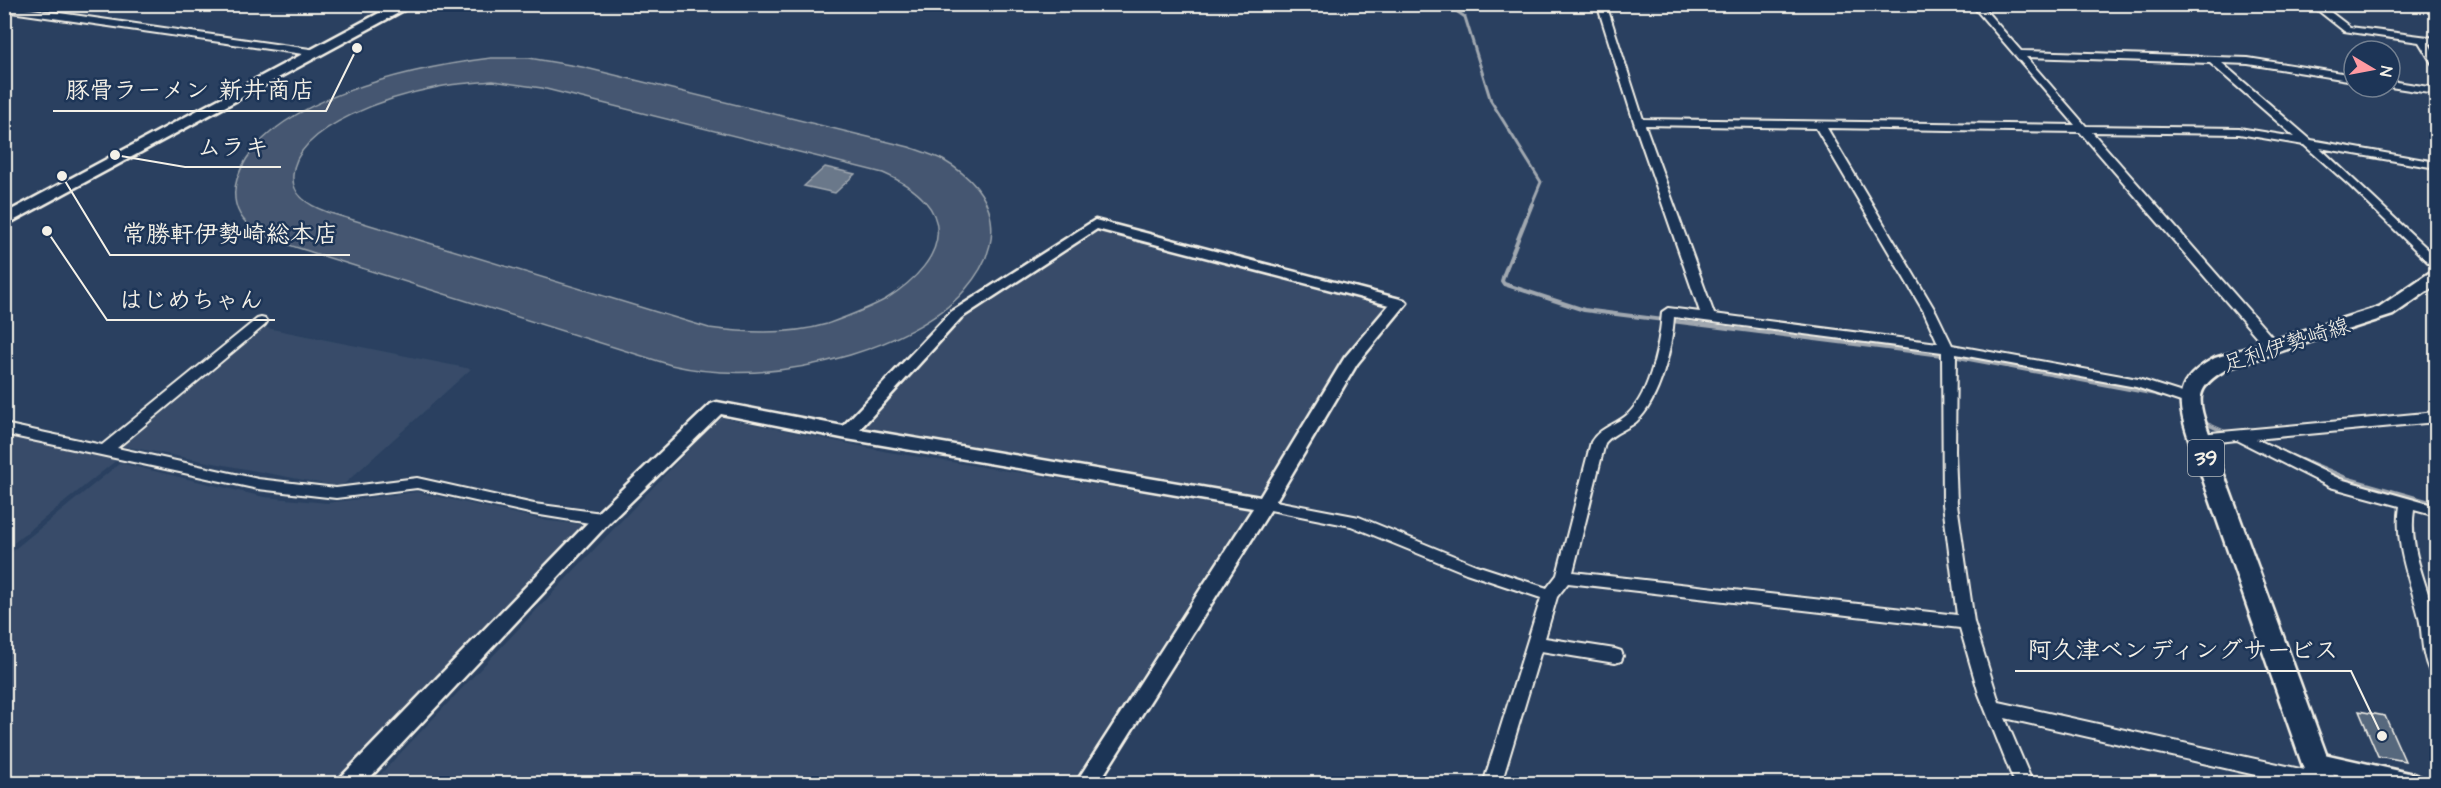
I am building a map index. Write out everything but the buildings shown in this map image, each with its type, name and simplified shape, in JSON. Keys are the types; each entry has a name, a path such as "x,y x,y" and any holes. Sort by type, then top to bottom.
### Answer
{"main road":[{"path":"4,221 408,4"},
{"name":"足利伊勢崎線","path":"2190,400 2192,386 2205,372 2222,363 2386,311 2436,277"},
{"name":"39","path":"2190,400 2200,440 2323,783"}],"street":[{"path":"1601,4 1639,122 1708,316"},
{"path":"1976,4 2273,347"},
{"path":"2314,4 2347,29 2436,41"},
{"path":"4,8 317,53"},
{"path":"2422,39 2436,63"},
{"path":"2020,54 2248,61 2342,76"},
{"path":"2211,59 2354,183 2436,263"},
{"path":"2402,86 2436,91"},
{"path":"1639,122 2239,131 2436,165"},
{"path":"1820,124 1930,312 1950,355 1948,451 1950,504 1966,622 1993,708 2024,783"},
{"path":"847,433 956,315 1090,225 1099,224 1322,285 1399,303 1351,361 1265,504 1086,783"},
{"path":"1492,783 1550,595 1564,577 1598,442 1602,435 1634,416 1640,406 1655,378 1661,358 1668,327 1668,312 1946,348 2138,383 2190,400"},
{"path":"107,449 261,322"},
{"path":"349,783 602,519 717,408 847,433 1354,521 1472,569 1550,595"},
{"path":"2200,440 2436,417"},
{"path":"4,429 107,449 258,484 336,493 417,483 534,509 602,519"},
{"path":"2240,435 2261,448 2335,483 2436,511"},
{"path":"2408,504 2405,542 2431,635 2430,647 2436,667"},
{"path":"1564,577 1966,622"},
{"path":"1535,643 1615,656"},
{"path":"1993,708 2323,783"},
{"path":"2315,760 2413,783"}],"shaded area":[{"path":"491,58 529,58 582,67 926,153 943,160 962,173 986,203 991,220 991,237 987,255 978,273 953,302 926,322 896,338 850,355 805,366 760,372 716,372 671,365 293,246 257,231 244,221 235,198 237,179 252,151 277,128 309,108 346,92 424,69","holes":["493,81 542,88 883,173 908,186 925,201 934,217 937,233 934,250 924,267 908,283 886,299 842,319 798,330 753,332 723,330 709,328 327,212 308,203 295,189 293,175 298,157 311,141 329,127 375,105 420,91 458,84"]},
{"path":"825,167 855,174 835,193 804,186"},
{"path":"1097,230 1332,292 1393,304 1343,357 1257,497 861,429 962,317"},
{"path":"262,327 471,369 341,487 118,445"},
{"path":"720,417 888,452 1249,509 1072,783 372,783"},
{"path":"5,435 118,459 5,550"},
{"path":"120,463 264,497 327,503 417,492 548,521 586,525 335,783 5,784 5,557"}],"waterway":[{"path":"1446,4 1465,17 1491,101 1541,182 1531,206"},
{"path":"1532,204 1504,274 1502,281 1504,284 1584,310 1942,355"},
{"path":"1958,357 2161,395"},
{"path":"2207,424 2223,431"},
{"path":"2292,456 2311,464"},
{"path":"2308,462 2348,479 2436,504"}],"place":[{"name":"豚骨ラーメン 新井商店","path":"357,48"},
{"name":"ムラキ","path":"115,155"},
{"name":"常勝軒伊勢崎総本店","path":"62,176"},
{"name":"はじめちゃん","path":"47,231"},
{"name":"阿久津ベンディングサービス","path":"2382,736"}]}
